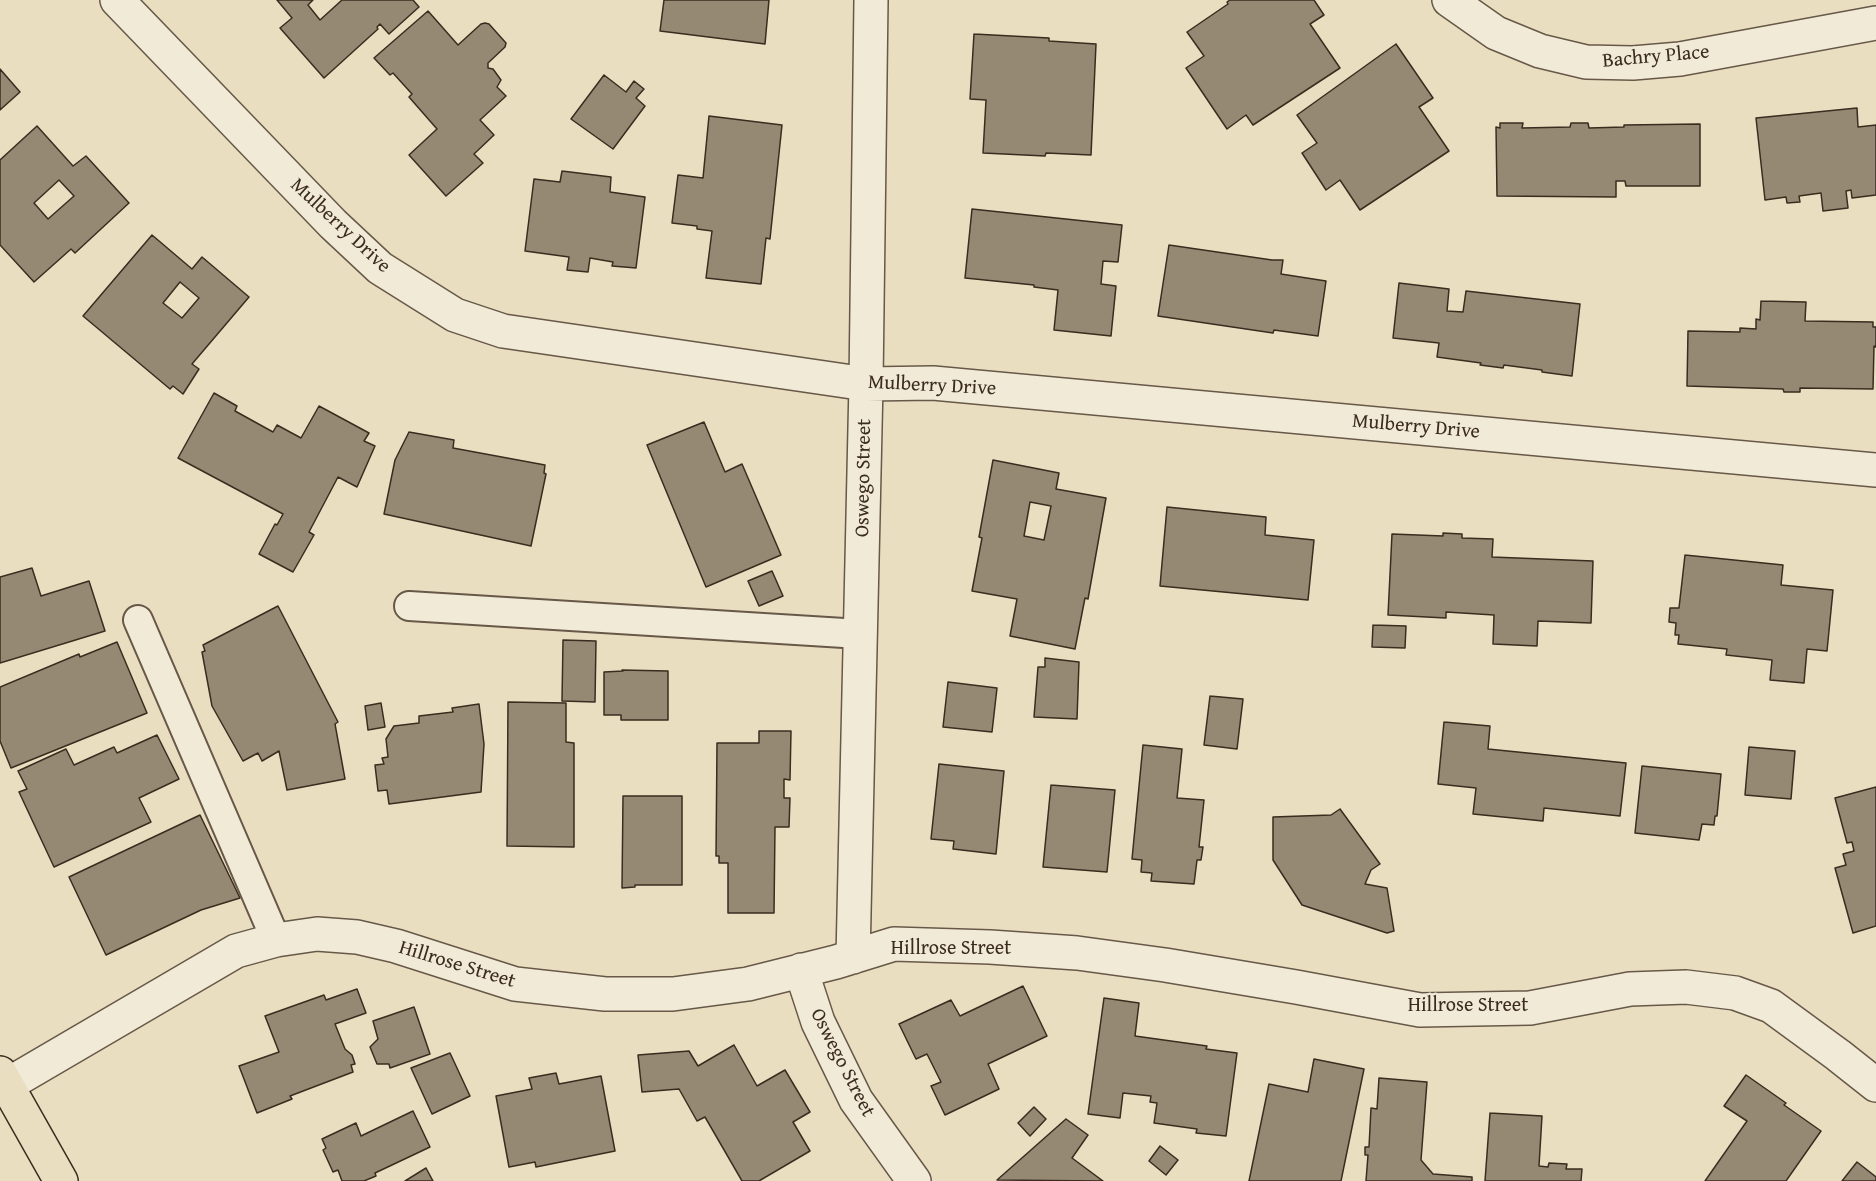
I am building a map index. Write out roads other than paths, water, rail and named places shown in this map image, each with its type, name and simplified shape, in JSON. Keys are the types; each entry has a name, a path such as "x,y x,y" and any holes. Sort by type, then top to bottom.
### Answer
{"main road":[{"path":"3,1079 61,1181"}],"street":[{"name":"Mulberry Drive","path":"117,0 333,224 380,268 455,315 503,331 866,384 933,383 1876,470"},
{"name":"Oswego Street","path":"853,957 866,384 871,0"},
{"name":"Bachry Place","path":"1449,0 1496,33 1540,51 1586,62 1633,63 1680,59 1876,23"},
{"name":"Hillrose Street","path":"3,1079 236,951 276,940 317,934 357,937 396,946 515,984 605,994 673,994 748,984 894,944 1077,953 1166,965 1420,1010 1530,1008 1630,989 1686,987 1734,993 1771,1006 1838,1054 1876,1085"},
{"name":"Oswego Street","path":"801,970 818,1022 856,1100 914,1181"}],"lane":[{"path":"409,606 860,634"},
{"path":"138,620 276,940"}]}
